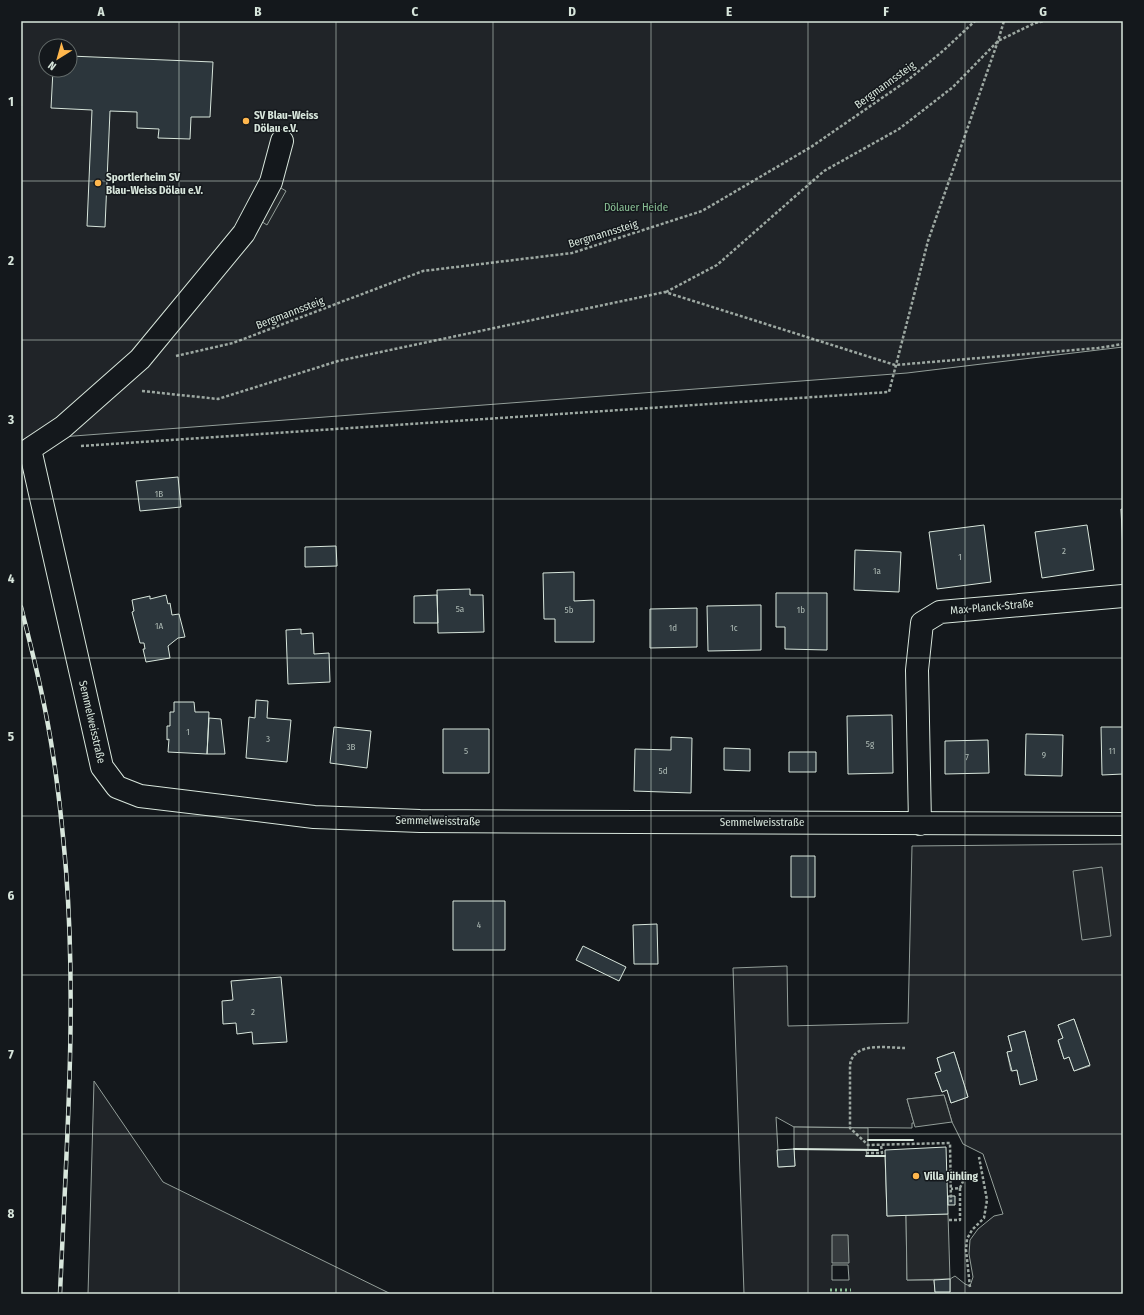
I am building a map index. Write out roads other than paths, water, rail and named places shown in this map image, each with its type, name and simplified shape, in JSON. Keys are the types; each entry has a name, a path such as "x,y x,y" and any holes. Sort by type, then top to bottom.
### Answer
{"street":[{"path":"26,449 63,427 140,359 244,233 270,182 282,141"},
{"name":"Semmelweisstraße","path":"26,449 102,768 116,787 140,796 314,817 420,822 1123,824"},
{"name":"Max-Planck-Straße","path":"920,824 917,670 922,623 940,612 1123,596"}],"railway":[{"path":"21,607 48,725 59,798 66,870 71,976 71,1029 60,1294"}],"place":[{"name":"SV Blau-Weiss Dölau e.V.","path":"246,121"},
{"name":"Sportlerheim SV Blau-Weiss Dölau e.V.","path":"98,183"},
{"name":"Villa Jühling","path":"916,1176"}],"park label":[{"name":"Dölauer Heide","path":"636,207"}]}
